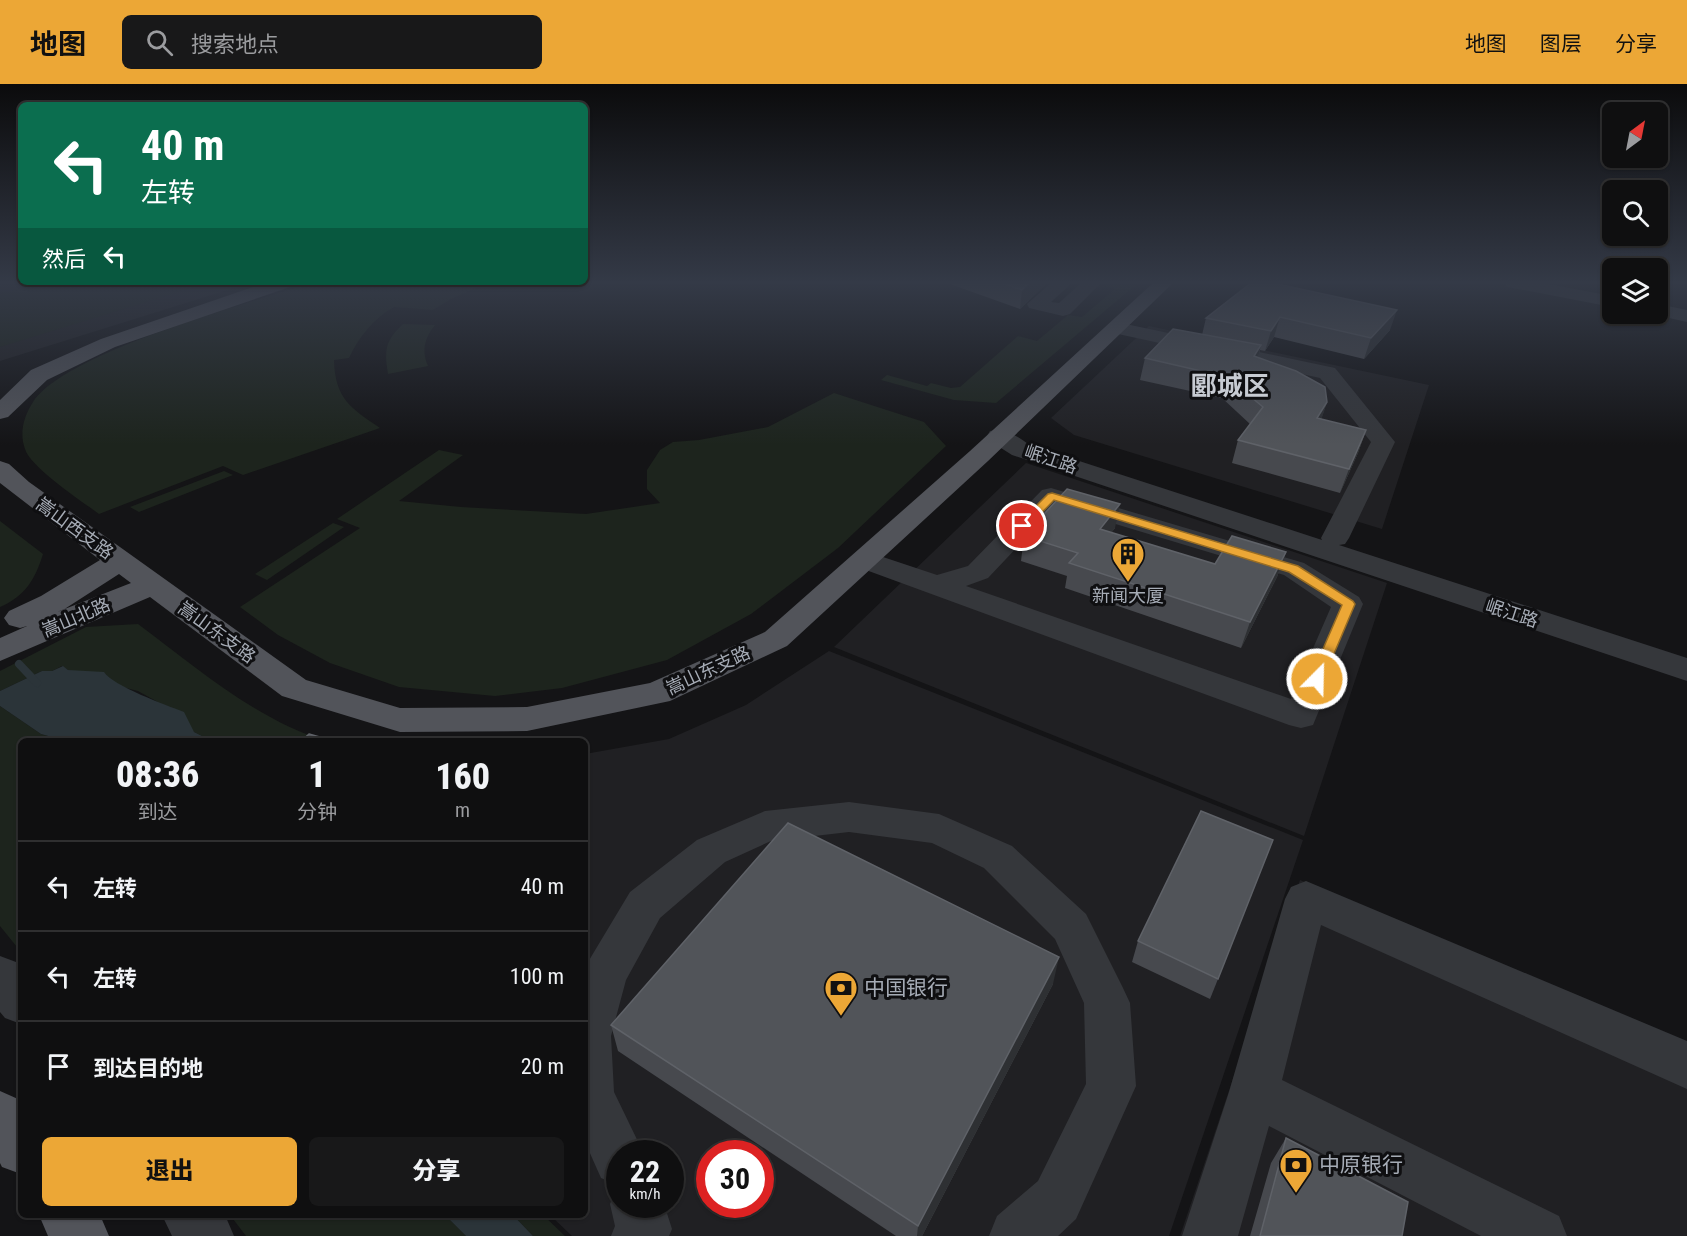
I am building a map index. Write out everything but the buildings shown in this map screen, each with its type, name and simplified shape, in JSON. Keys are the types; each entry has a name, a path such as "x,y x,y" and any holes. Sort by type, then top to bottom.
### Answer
{"main road":[{"path":"0,412 39,375 126,337"},
{"name":"嵩山东支路","path":"153,585 294,688 400,720 527,719 658,693 776,639 1107,337"},
{"name":"嵩山西支路","path":"0,469 20,488 153,585"},
{"name":"嵩山北路","path":"0,627 52,603 120,561"},
{"name":"嵩山北路","path":"0,651 61,622 153,585"},
{"path":"0,1117 18,1144"},
{"path":"69,1218 81,1236"}],"street":[{"path":"1157,337 1327,373 1383,442 1335,538"},
{"name":"岷江路","path":"999,436 1032,440 1687,651"},
{"name":"岷江路","path":"999,436 1021,450 1687,670"},
{"path":"865,560 1301,716 1348,604 1294,569 1052,496 978,572 937,585"},
{"path":"588,1032 604,976 645,905 711,851 765,826 849,817 939,830 998,858 1071,927 1107,1004 1111,1086 1057,1200 1017,1236"},
{"path":"1210,1236 1254,1092 1306,899 1687,1065"},
{"path":"0,976 18,999"},
{"path":"588,1066 589,1095 611,1140"},
{"path":"1254,1092 1539,1236"},
{"path":"192,1218 207,1236"},
{"path":"639,1236 644,1229 641,1218"}],"shaded area":[{"path":"0,337 78,337 0,361"},
{"path":"0,337 33,337 0,347"},
{"path":"147,337 361,337 349,358 334,360 335,373 346,401 380,428 243,475 223,466 99,514 36,465 25,449 22,436 25,419 33,402 52,383 82,365"},
{"path":"392,337 428,337 425,344 428,366 388,374 386,352"},
{"path":"1017,337 1037,341 1042,337 1074,337 996,403 954,400 881,380 887,375 927,386 931,383 951,388 960,387"},
{"path":"1138,337 1200,337 1429,385 1382,529 1074,435 1051,418"},
{"path":"834,393 924,422 946,446 838,548 751,614 667,660 562,688 495,696 399,687 330,663 278,635 240,607 360,528 337,519 439,450 463,455 399,501 586,514 660,503 647,489 647,470 660,450 673,442 699,440 768,427"},
{"path":"1026,463 1387,583 1304,836 834,647"},
{"path":"224,471 233,475 139,512 130,507"},
{"path":"0,521 43,554 28,586 16,598 0,607"},
{"path":"333,523 344,527 267,580 255,574"},
{"path":"138,624 250,706 317,738 206,738 194,732 156,701 138,691 122,687 108,678 68,670 62,666 52,671 42,671 0,691 0,671 86,627"},
{"path":"829,651 1303,840 1169,1236 572,1236 553,1218 588,1218 588,753 669,739 746,705"},
{"path":"63,666 68,670 104,672 129,689 184,712 194,732 206,738 55,738 41,734 0,706 0,691 42,671 52,671"},
{"path":"0,706 41,734 55,738 18,738 18,948 0,926"},
{"path":"1300,880 1687,1044 1687,1236 1180,1236"},
{"path":"232,1218 448,1218 466,1236 246,1236"},
{"path":"448,1218 516,1218 533,1236 466,1236"},
{"path":"516,1218 546,1218 565,1236 533,1236"}],"waterway":[{"path":"19,664 37,683"}],"place":[{"name":"新闻大厦","path":"1128,583"},
{"name":"中国银行","path":"841,1017"},
{"name":"中原银行","path":"1296,1194"}],"district":[{"name":"郾城区","path":"1230,386"}],"route":[{"path":"1022,526 1052,496 1294,569 1348,604 1317,679"}]}
